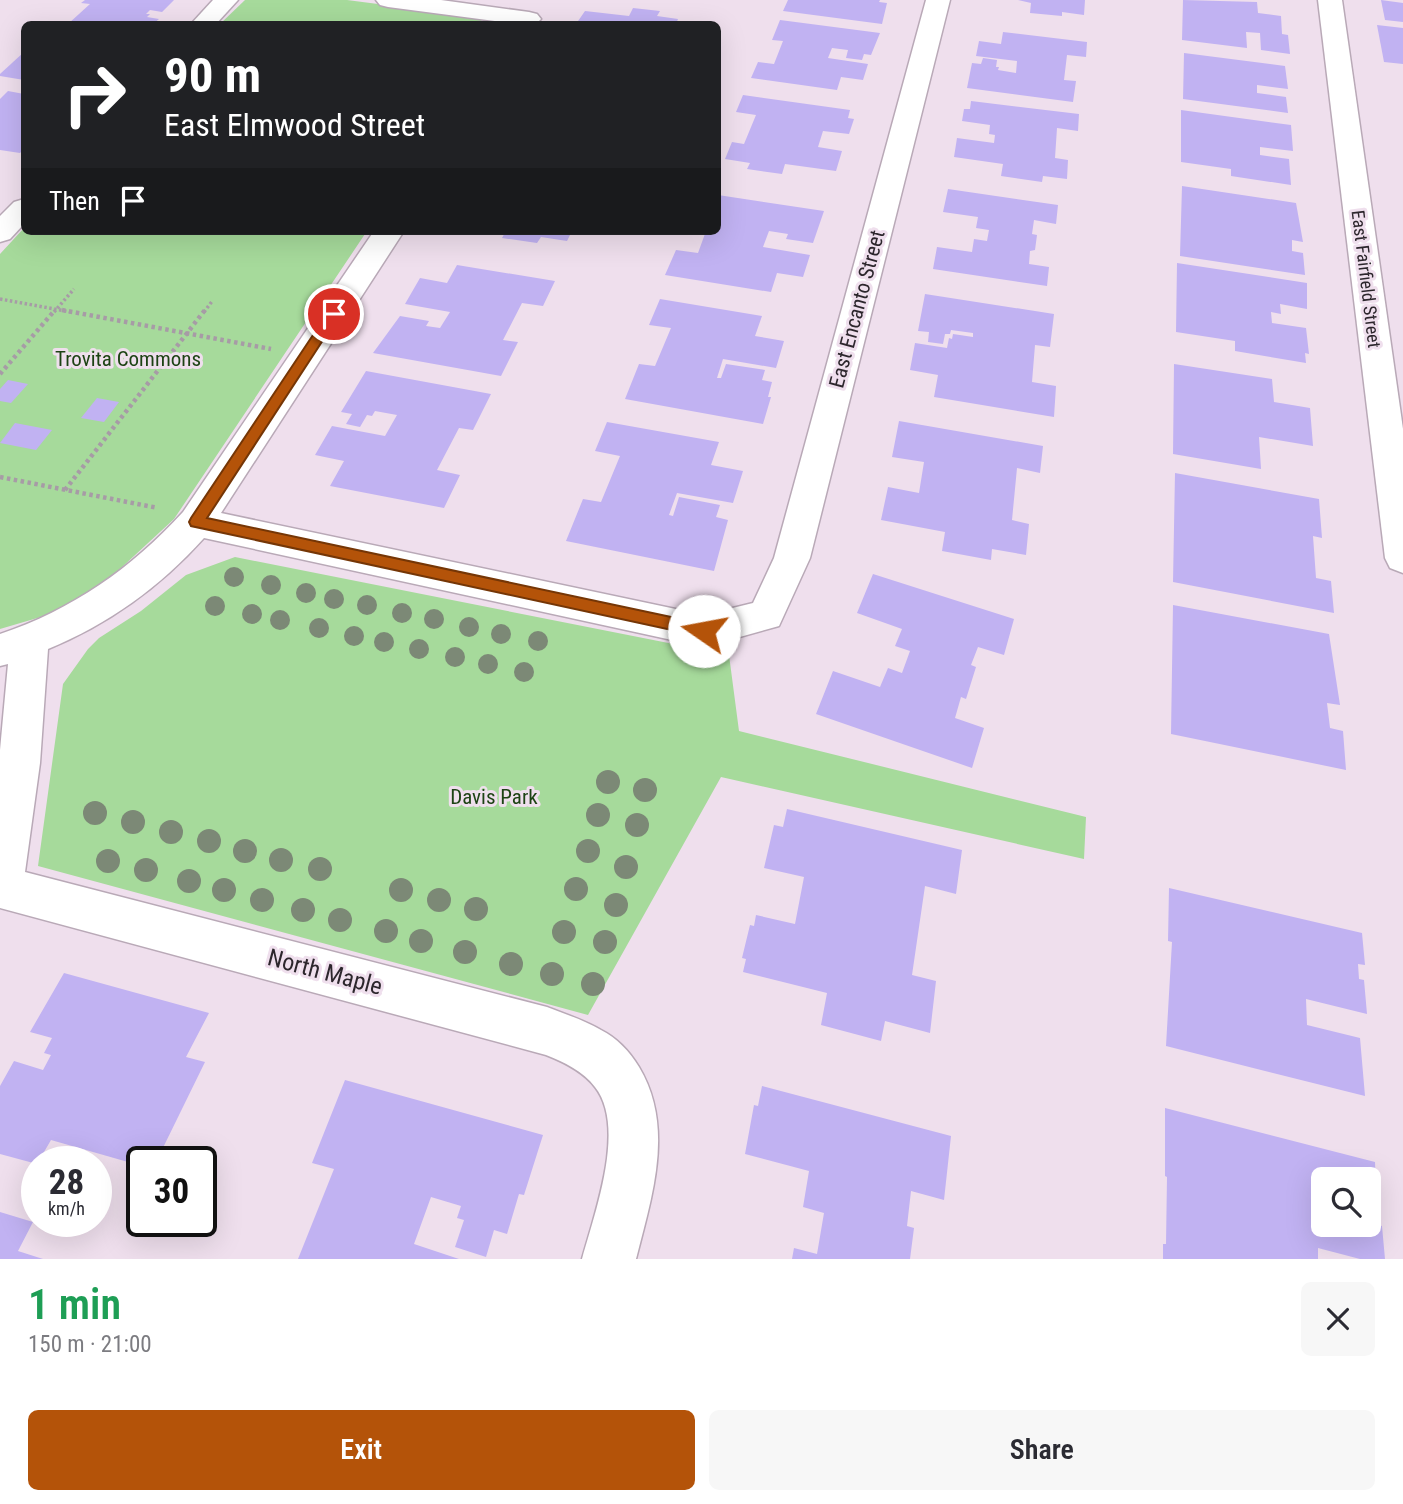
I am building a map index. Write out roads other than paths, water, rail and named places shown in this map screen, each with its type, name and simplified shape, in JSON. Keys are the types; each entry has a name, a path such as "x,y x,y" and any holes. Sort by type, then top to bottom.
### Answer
{"street":[{"path":"206,21 226,0"},
{"path":"388,0 532,14"},
{"name":"East Encanto Street","path":"198,519 704,631 766,615 792,558 938,0"},
{"name":"East Fairfield Street","path":"1330,0 1403,558"},
{"path":"0,233 21,211"},
{"path":"0,886 23,747 15,645 81,617 120,594 175,548 198,519 385,235"},
{"name":"North Maple","path":"0,886 572,1038 591,1048 617,1074 632,1110 635,1149 609,1259"}],"park label":[{"name":"Trovita Commons","path":"128,359"},
{"name":"Davis Park","path":"494,797"}]}
